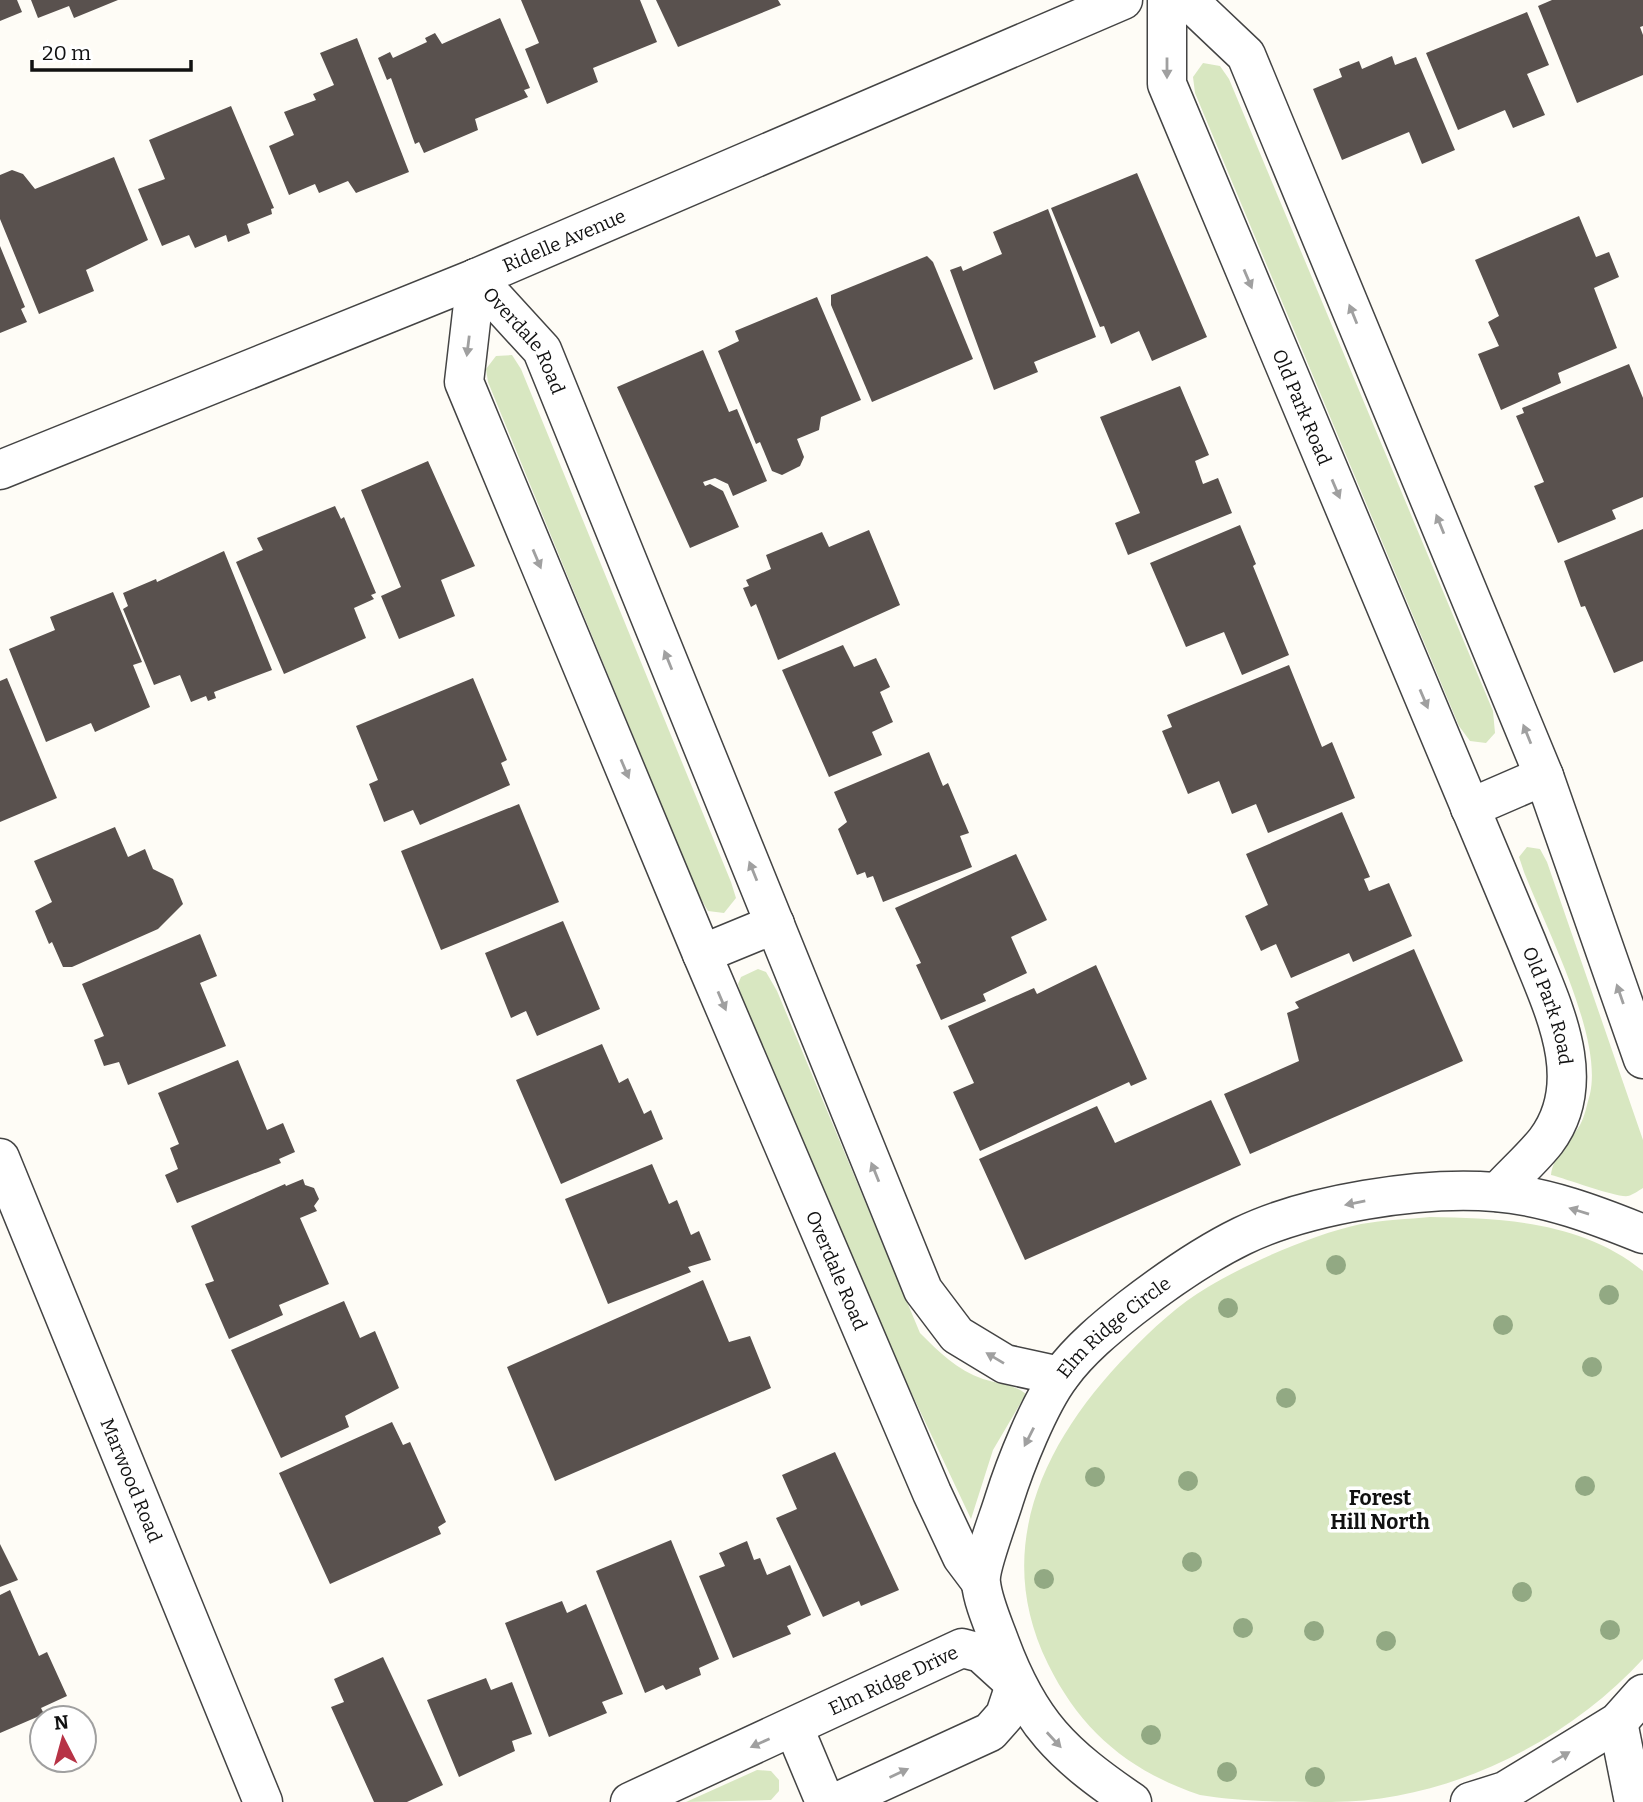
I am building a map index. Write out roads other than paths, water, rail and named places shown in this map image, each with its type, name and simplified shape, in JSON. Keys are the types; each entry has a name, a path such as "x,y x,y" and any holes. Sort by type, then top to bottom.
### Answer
{"street":[{"name":"Ridelle Avenue","path":"0,470 476,278 1123,0"},
{"name":"Old Park Road","path":"1167,0 1167,84 1551,1003 1566,1052 1566,1096 1547,1140 1498,1192"},
{"path":"1188,0 1245,55 1544,776 1643,1059"},
{"name":"Overdale Road","path":"476,278 542,350 923,1290 957,1335 1005,1364 1060,1376"},
{"name":"Overdale Road","path":"476,278 464,382 702,954 932,1493 962,1557 980,1581"},
{"path":"1470,808 1544,776"},
{"path":"702,954 775,924"},
{"name":"Marwood Road","path":"0,1158 262,1802"},
{"name":"Elm Ridge Circle","path":"980,1581 1015,1465 1060,1376 1110,1324 1144,1298 1243,1235 1285,1220 1382,1198 1427,1191 1498,1192 1574,1209 1643,1234"},
{"path":"980,1581 1015,1685 1052,1740 1087,1771 1132,1802"},
{"name":"Elm Ridge Drive","path":"630,1802 962,1648 981,1653 1015,1685"},
{"path":"837,1802 990,1732 1005,1715 1015,1685"},
{"path":"1496,1798 1618,1723 1643,1694"},
{"path":"1618,1723 1634,1802"},
{"path":"794,1728 825,1802"}],"district":[{"name":"Forest Hill North","path":"1380,1510"}]}
